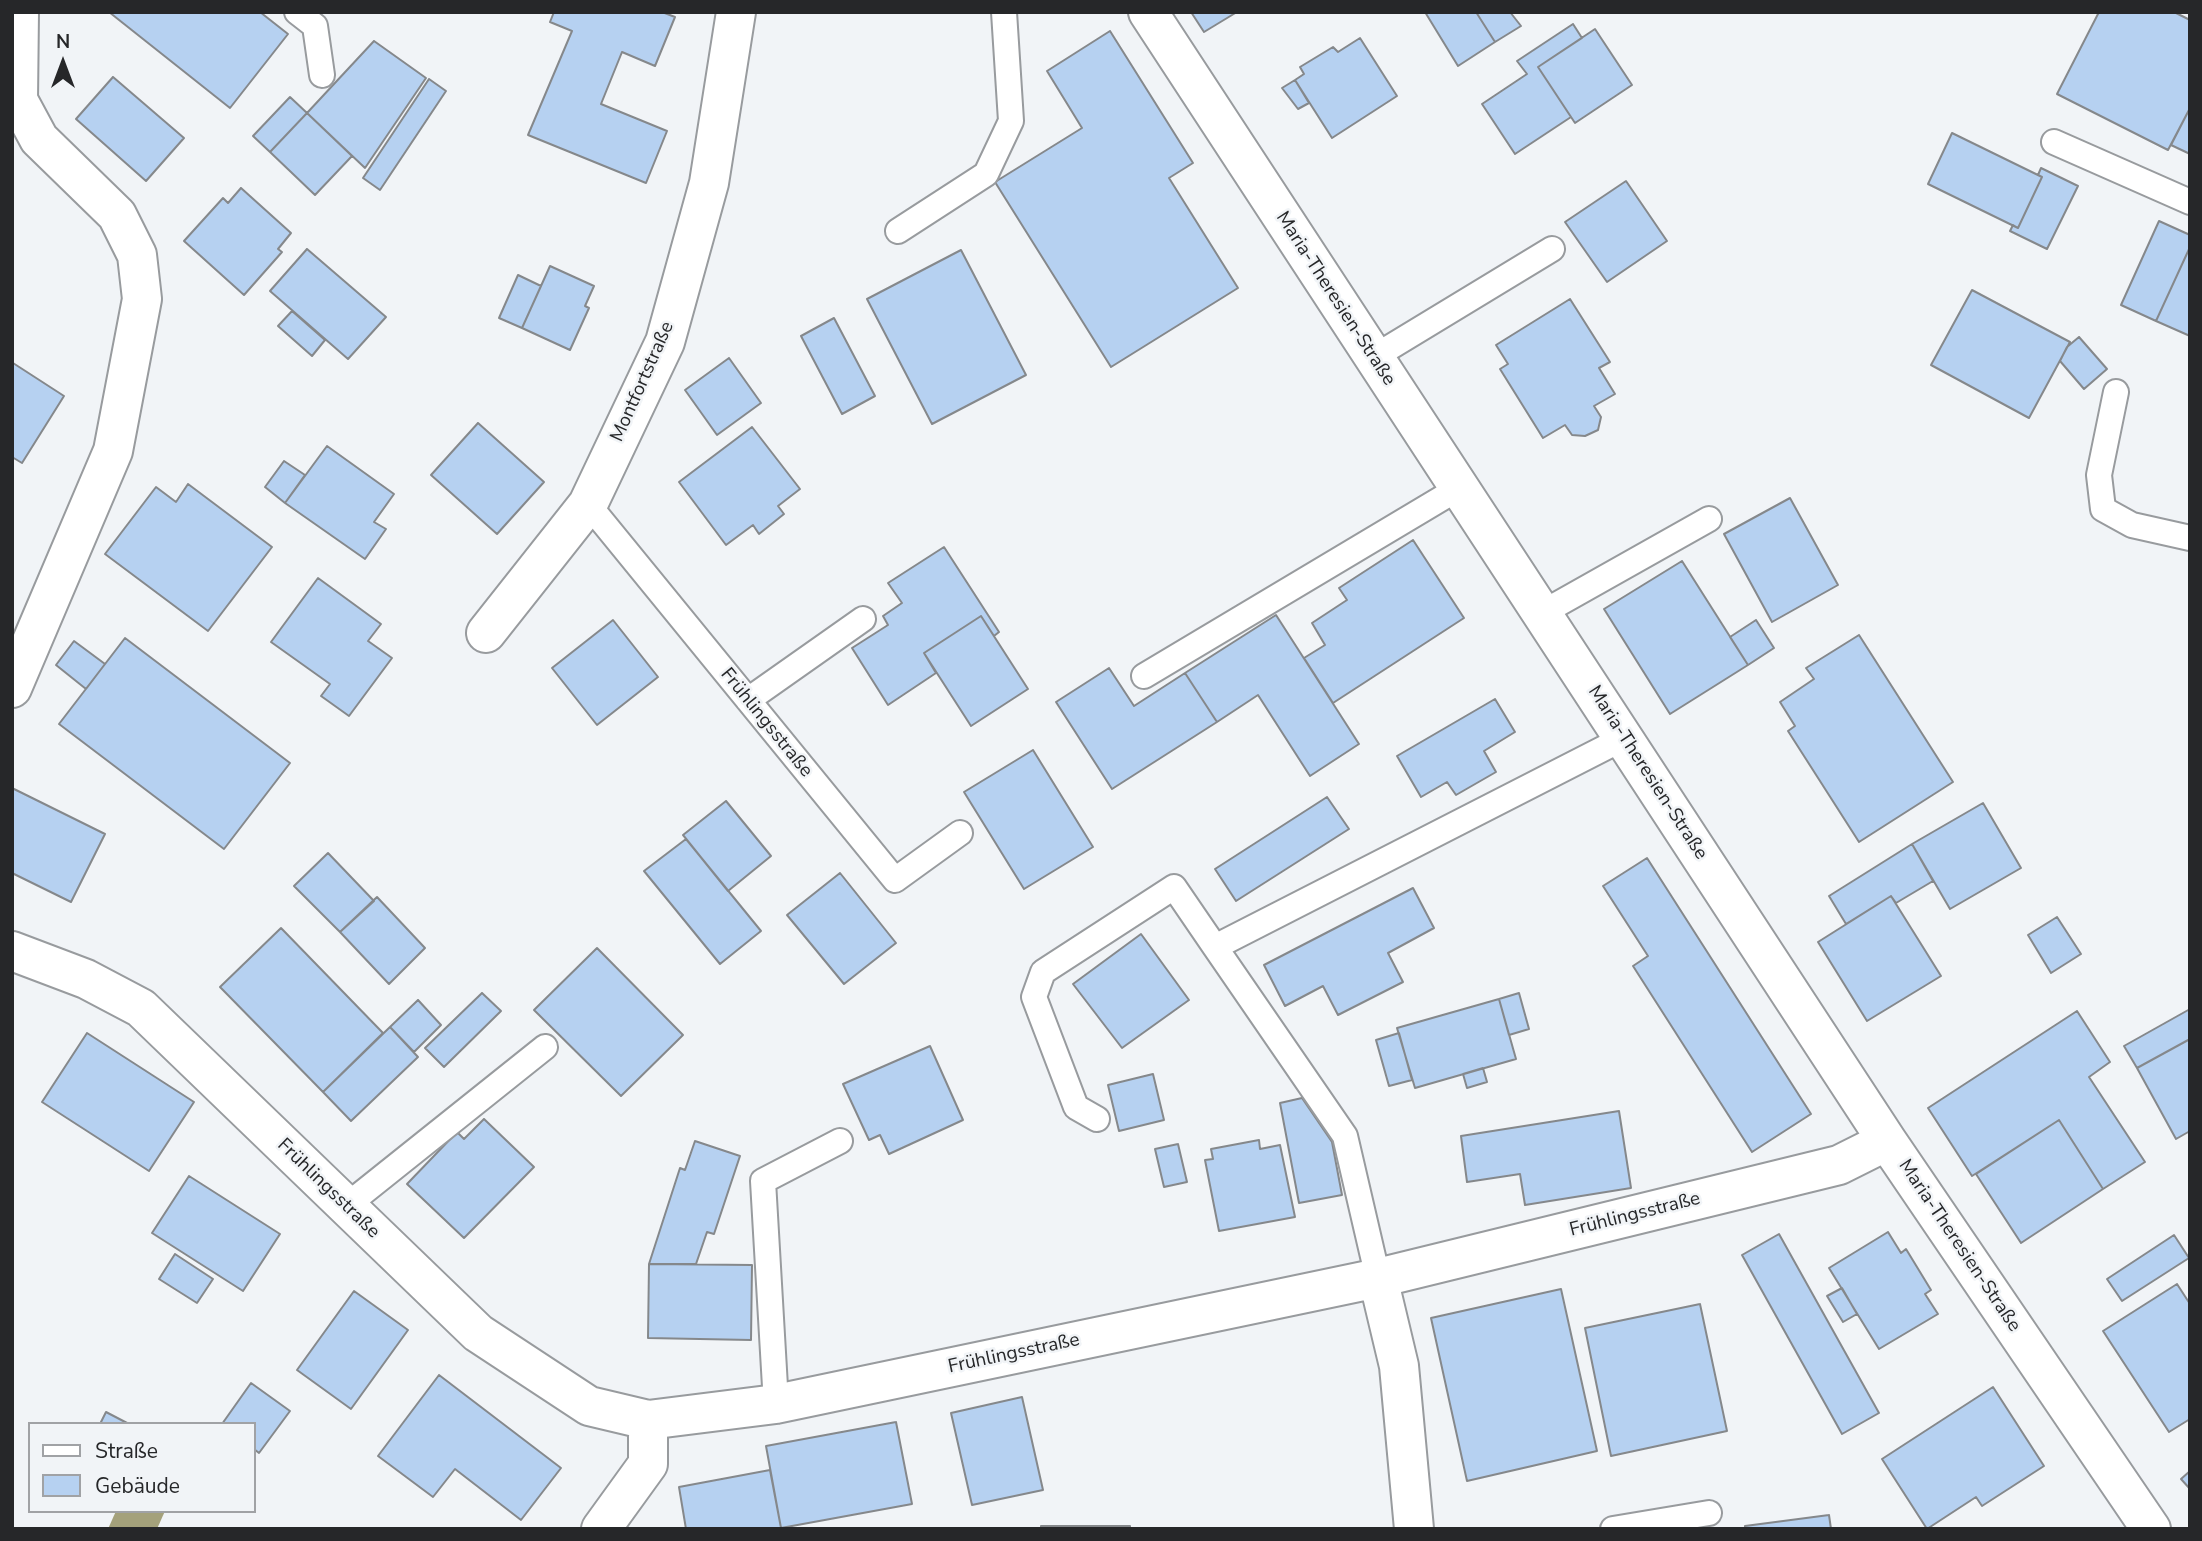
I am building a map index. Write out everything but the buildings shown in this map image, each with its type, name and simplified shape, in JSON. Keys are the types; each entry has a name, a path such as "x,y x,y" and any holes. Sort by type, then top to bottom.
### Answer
{"street":[{"path":"12,688 113,451 142,299 136,255 117,215 39,139 18,100 19,12"},
{"name":"Montfortstraße","path":"486,633 587,504 665,342 709,183 736,12"},
{"name":"Maria-Theresien-Straße","path":"1148,12 1887,1141 2151,1529"},
{"name":"Frühlingsstraße","path":"12,951 86,979 141,1008 478,1333 589,1406 648,1420 776,1404 1378,1278 1839,1165 1887,1141"},
{"path":"1378,1278 1399,1366 1414,1529"},
{"path":"601,1529 648,1464 648,1420"}],"lane":[{"path":"297,12 315,26 322,75"},
{"path":"898,231 986,174 1011,121 1004,12"},
{"path":"2054,142 2190,202"},
{"path":"1374,358 1552,249"},
{"path":"2116,392 2099,475 2103,509 2132,525 2190,538"},
{"path":"1144,676 1460,488"},
{"name":"Frühlingsstraße","path":"587,504 895,880 960,833"},
{"path":"1542,613 1709,519"},
{"path":"748,700 863,619"},
{"path":"1215,947 1624,738"},
{"path":"1097,1119 1076,1107 1034,997 1043,972 1174,887 1345,1136 1378,1278"},
{"path":"346,1206 545,1047"},
{"path":"776,1404 763,1181 839,1141"},
{"path":"1613,1529 1709,1513"}],"shaded area":[{"path":"115,1513 164,1513 157,1529 108,1529"}]}
